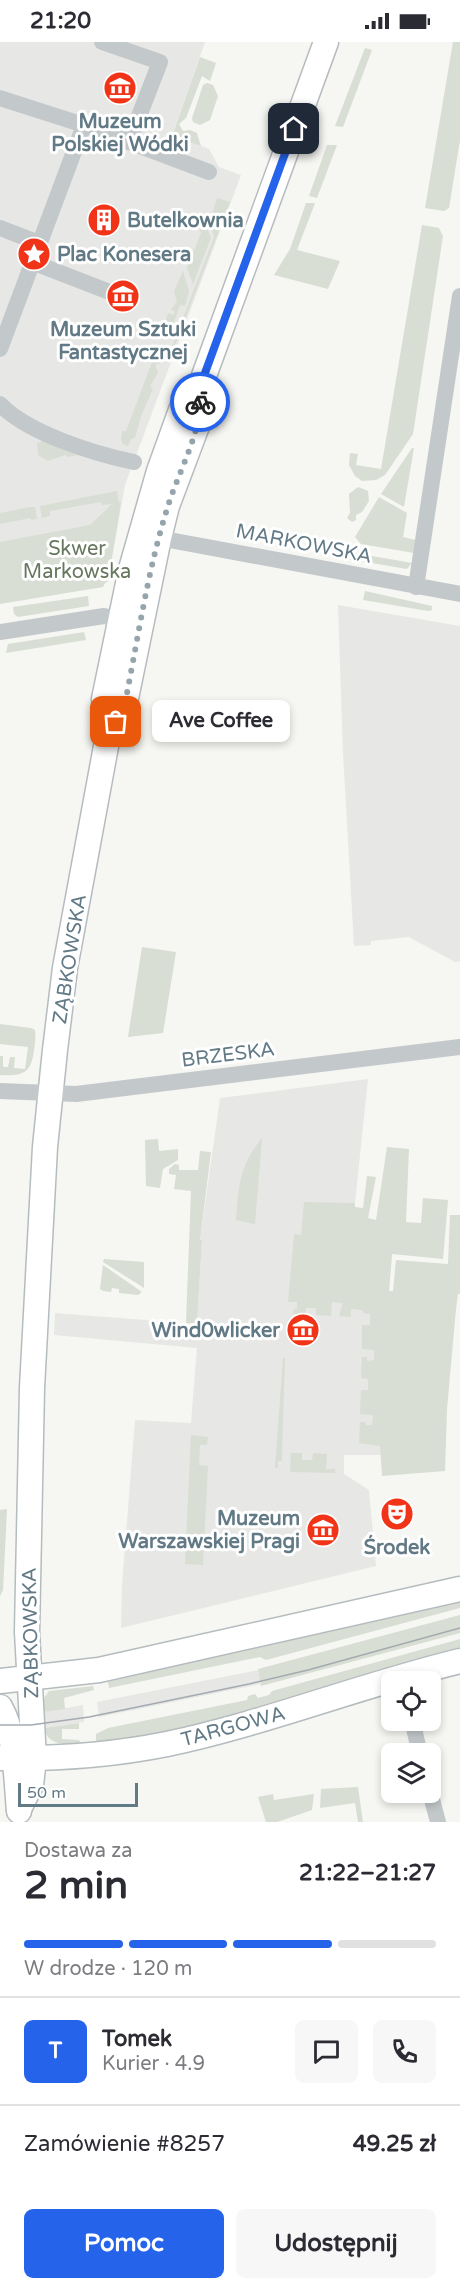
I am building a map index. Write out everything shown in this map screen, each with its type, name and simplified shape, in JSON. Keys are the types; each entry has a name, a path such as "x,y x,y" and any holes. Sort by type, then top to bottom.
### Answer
{"street":[{"path":"102,42 160,62 129,142"},
{"name":"ZĄBKOWSKA","path":"16,1759 31,1712 27,1626 32,1388 43,1178 65,968 107,741 104,699 131,621 149,537 171,495 200,418 201,384 326,42"},
{"path":"0,98 84,125 209,172"},
{"path":"0,349 84,125"},
{"path":"0,228 39,243"},
{"path":"32,262 107,291"},
{"path":"416,586 460,296"},
{"path":"0,404 6,411 37,430 103,456 134,462"},
{"name":"MARKOWSKA","path":"149,537 293,561 460,594"},
{"path":"0,632 104,616 131,621"},
{"name":"BRZESKA","path":"0,1091 76,1094 460,1047"},
{"path":"0,1681 99,1670 460,1589"},
{"name":"TARGOWA","path":"427,1671 460,1661"},
{"name":"TARGOWA","path":"16,1759 91,1756 166,1744 219,1732 381,1685"},
{"path":"0,1707 6,1718 5,1735 31,1785 19,1816"},
{"path":"5,1735 31,1712"},
{"path":"433,1803 438,1822"}],"shaded area":[{"path":"0,42 205,42 172,135 209,149 219,167 241,175 125,485 108,581 103,587 86,589 0,583"},
{"path":"338,605 460,626 460,961 455,962 409,937 371,941 371,945 354,946 343,753"},
{"path":"368,1079 350,1231 392,1254 379,1405 381,1455 344,1455 344,1474 369,1490 376,1566 121,1628 122,1585 135,1420 191,1423 197,1348 54,1335 55,1313 197,1324 202,1240 200,1240 220,1098"},
{"path":"258,1670 261,1684 99,1717 97,1702"},
{"path":"83,1705 84,1722 44,1728 44,1712"}],"green space":[{"path":"453,42 460,42 460,140 449,208 444,211 425,208"},
{"path":"365,48 372,50 343,127 335,126"},
{"path":"200,57 216,63 210,81 202,76 186,118 179,124 183,131 190,130 197,133 201,146 172,136"},
{"path":"207,83 213,85 218,96 210,120 200,125 193,122 192,118 203,85"},
{"path":"327,145 337,145 317,198 309,196"},
{"path":"217,198 230,202 169,361 167,360 214,237 210,221"},
{"path":"306,203 315,203 297,250 340,261 328,289 274,275 290,249"},
{"path":"204,221 211,238 193,284 187,268 201,233 200,223"},
{"path":"422,225 439,228 443,236 413,434 385,475 376,480 362,481 355,476 349,465 350,453 358,454 356,465 381,469"},
{"path":"183,271 189,291 185,306 180,305 173,325 166,320 168,313 173,315 175,312 171,309 177,302 174,291"},
{"path":"154,357 160,363 155,365 158,373 150,386 153,389 141,416 135,438 131,439 128,446 121,440 122,431 126,431"},
{"path":"48,440 76,451 77,455 68,457 65,455 48,461 38,455 37,443"},
{"path":"414,448 404,507 381,494"},
{"path":"358,487 368,491 369,501 362,512 356,515 356,520 352,522 347,518 350,513 349,494"},
{"name":"Skwer Markowska","path":"117,491 119,502 121,502 108,581 103,587 0,604 0,542 90,525 112,504 102,505 101,502 50,511 50,516 42,518 40,506"},
{"path":"379,497 407,513 403,537 416,540 414,553 361,544 355,537"},
{"path":"35,507 37,519 31,520 30,518 0,524 0,513"},
{"path":"349,552 412,563 407,569 348,559"},
{"path":"365,591 432,606 432,610 363,600"},
{"path":"88,596 89,606 18,617 14,614 13,607"},
{"path":"84,632 86,640 6,653 8,644"},
{"path":"142,947 176,952 163,1033 128,1037"},
{"path":"0,1024 35,1030 33,1058 25,1072 0,1075 0,1056 3,1056 3,1067 8,1067 10,1057 15,1057 14,1068 25,1069 28,1047 0,1044"},
{"path":"262,1138 255,1224 236,1220 239,1186 244,1167"},
{"path":"158,1139 159,1151 178,1149 178,1160 163,1169 160,1188 146,1186 145,1140"},
{"path":"387,1147 409,1149 406,1222 421,1223 423,1198 448,1200 443,1259 392,1254 389,1291 393,1291 396,1260 448,1264 450,1215 460,1215 460,1294 458,1294 456,1309 447,1409 445,1471 382,1476 380,1446 359,1443 360,1422 372,1425 373,1415 360,1414 361,1390 368,1390 368,1379 361,1378 362,1357 367,1357 367,1361 374,1360 374,1350 362,1349 362,1325 370,1325 370,1314 363,1313 362,1310 351,1309 351,1317 339,1316 343,1303 332,1302 331,1316 316,1315 316,1308 306,1308 305,1315 293,1314 294,1309 297,1309 297,1302 288,1302 294,1234 301,1235 304,1202 355,1203 355,1207 363,1208 367,1176 376,1177 368,1218 376,1220"},
{"path":"200,1151 211,1152 200,1240 202,1240 197,1324 186,1323 191,1191 174,1189 176,1175 169,1174 169,1169 175,1164 179,1165 179,1170 198,1170"},
{"path":"104,1259 144,1262 144,1288 103,1262"},
{"path":"103,1265 142,1292 138,1295 119,1293 119,1289 112,1288 111,1292 100,1289"},
{"path":"283,1358 285,1358 282,1461 278,1461 278,1468 275,1468"},
{"path":"191,1435 208,1437 207,1445 200,1445 199,1465 208,1466 203,1565 185,1564"},
{"path":"291,1453 302,1453 302,1460 312,1460 313,1453 327,1454 326,1469 335,1469 335,1473 290,1472"},
{"path":"7,1509 3,1590 0,1596 0,1510"},
{"path":"460,1599 460,1608 266,1660 260,1657 109,1688 108,1682"},
{"path":"460,1615 460,1633 261,1686 258,1669"},
{"path":"460,1639 460,1648 242,1712 169,1731 96,1743 96,1734 108,1728 247,1700 248,1696 255,1694 258,1698 269,1695 272,1691"},
{"path":"93,1686 94,1690 64,1698 65,1709 44,1712 44,1698 49,1691"},
{"path":"79,1723 79,1729 62,1729 62,1739 79,1740 82,1744 64,1744 54,1741 46,1734 44,1728"},
{"path":"358,1787 363,1822 358,1822 355,1803 320,1808 321,1789"},
{"path":"273,1794 274,1800 314,1794 312,1810 277,1822 266,1822 258,1797"}],"tram line":[{"path":"0,1725 31,1725 89,1717 249,1684 460,1628"}],"way so far":[{"path":"116,722 125,703 159,538 179,473 200,418 200,402"}],"place":[{"name":"Muzeum Polskiej Wódki","path":"120,88"},
{"name":"Butelkownia","path":"104,220"},
{"name":"Plac Konesera","path":"34,254"},
{"name":"Muzeum Sztuki Fantastycznej","path":"123,296"},
{"name":"Ave Coffee","path":"116,722"},
{"name":"Wind0wlicker","path":"303,1330"},
{"name":"Środek","path":"397,1514"},
{"name":"Muzeum Warszawskiej Pragi","path":"323,1530"}],"route":[{"path":"200,402 201,384 294,129"}]}
